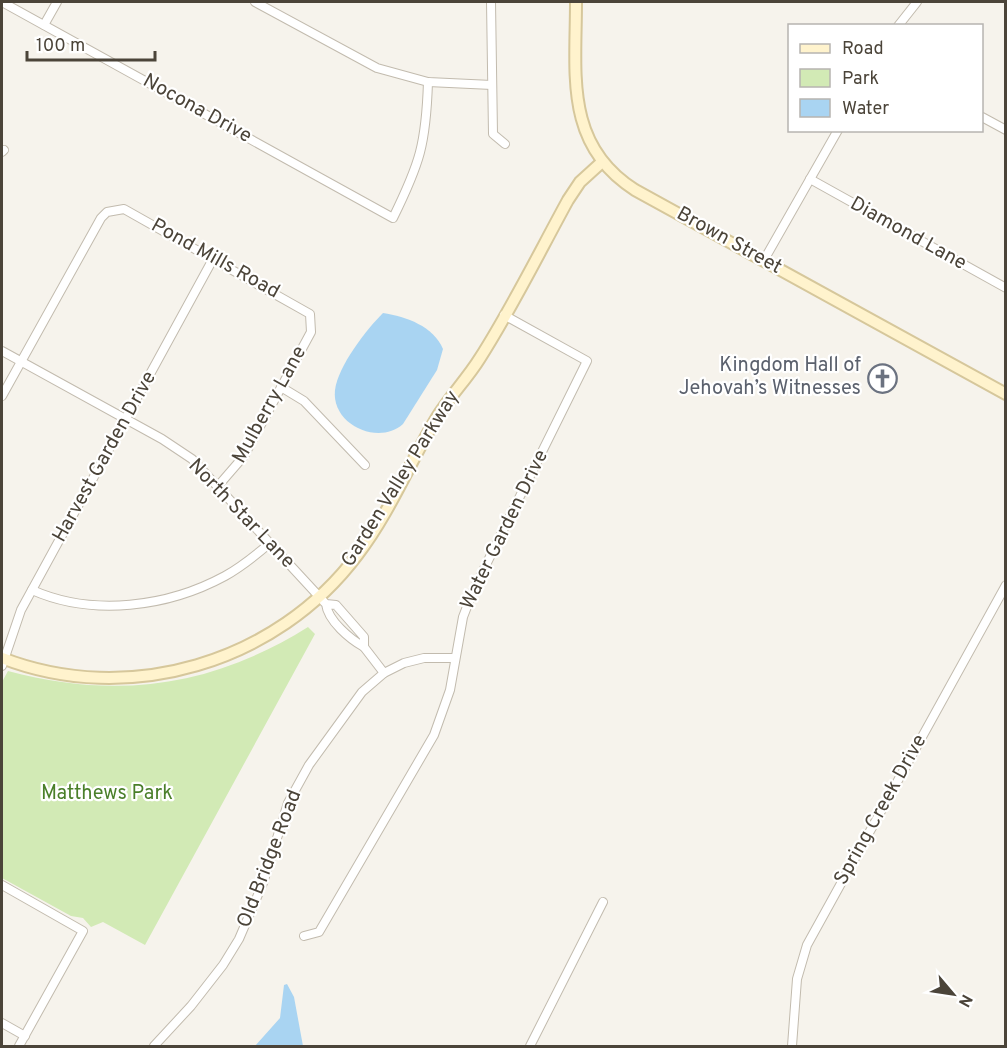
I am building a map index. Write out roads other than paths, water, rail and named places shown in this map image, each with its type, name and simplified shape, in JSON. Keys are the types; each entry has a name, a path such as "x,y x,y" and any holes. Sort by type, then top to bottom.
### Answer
{"street":[{"name":"Nocona Drive","path":"2,2 393,218 421,155 425,138 428,82"},
{"path":"44,25 57,2"},
{"path":"255,2 377,68 428,82 492,86"},
{"path":"491,2 493,134 505,144"},
{"name":"Brown Street","path":"576,2 579,110 586,135 602,162 635,190 1005,394"},
{"path":"900,24 917,2"},
{"path":"983,118 1005,130"},
{"path":"764,260 837,132"},
{"name":"Garden Valley Parkway","path":"2,661 41,671 94,677 129,678 182,671 216,660 266,636 300,612 322,600 367,541 439,413 481,357 574,190 602,162"},
{"name":"Diamond Lane","path":"810,179 1005,288"},
{"name":"Pond Mills Road","path":"20,362 101,218 112,210 124,209 306,309 312,320"},
{"name":"Harvest Garden Drive","path":"2,661 15,624 32,590 213,259"},
{"name":"Water Garden Drive","path":"304,936 320,932 434,735 450,690 463,616 473,591 587,361 504,315"},
{"name":"Mulberry Lane","path":"218,486 244,456 311,332 312,320"},
{"name":"North Star Lane","path":"2,351 178,449 218,486 322,600 327,613 354,642 364,647 384,673"},
{"path":"2,396 20,362"},
{"path":"281,387 304,401 365,465"},
{"path":"32,590 52,598 92,605 158,600 195,589 225,576 270,543"},
{"name":"Spring Creek Drive","path":"792,1047 797,979 807,945 1005,585"},
{"name":"Old Bridge Road","path":"154,1047 223,965 251,913 288,803 298,783 362,692 384,673 424,658 456,658"},
{"path":"2,885 83,931 20,1047"},
{"path":"530,1047 603,902"},
{"path":"2,1023 25,1036"}],"water":[{"path":"383,313 418,324 433,334 443,349 437,370 403,424 382,433 370,432 348,422 336,402 335,390 341,370 347,360"},
{"path":"287,984 294,997 303,1046 255,1046 280,1018 284,985"}],"place":[{"name":"Kingdom Hall of Jehovah’s Witnesses","path":"882,378"}],"park label":[{"name":"Matthews Park","path":"107,794"}]}
